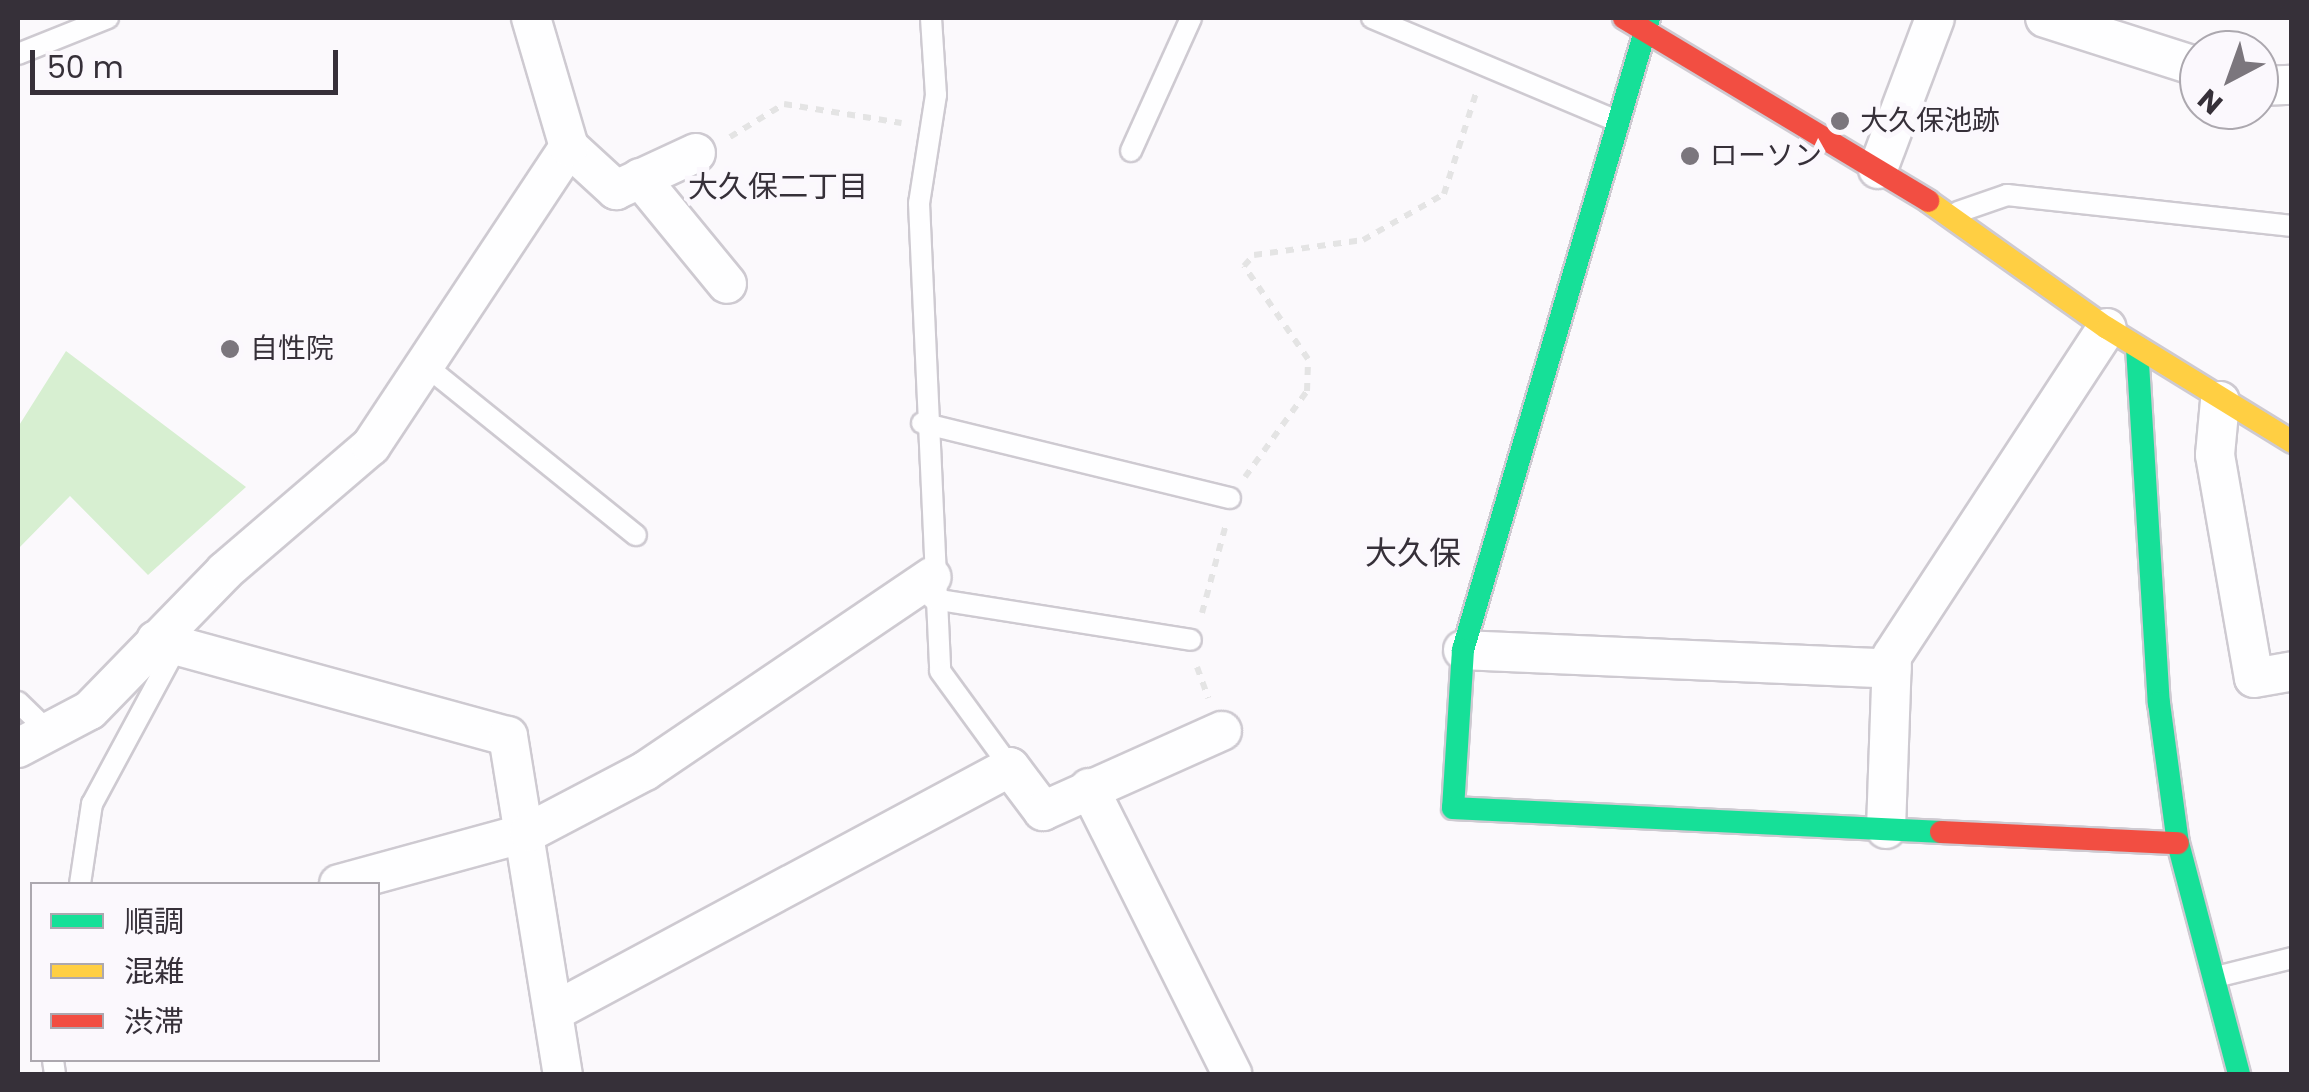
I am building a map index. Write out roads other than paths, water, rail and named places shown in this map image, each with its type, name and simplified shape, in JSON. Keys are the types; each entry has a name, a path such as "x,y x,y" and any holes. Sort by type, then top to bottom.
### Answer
{"street":[{"path":"531,18 568,147 616,190 696,152"},
{"path":"1878,169 1935,18"},
{"path":"2044,18 2179,61"},
{"path":"2178,843 1453,808 1463,650 1616,120 1638,21 1950,214 2122,337 2292,442"},
{"path":"35,742 166,643 372,446 568,147"},
{"path":"640,178 728,284"},
{"path":"1886,829 1892,669 2122,337"},
{"path":"2122,337 2159,702 2178,843 2239,1074"},
{"path":"2220,400 2215,455 2254,678 2292,671"},
{"path":"345,882 530,832 646,772 932,588"},
{"path":"166,643 508,736 530,832 564,1074"},
{"path":"1463,650 1892,669"},
{"path":"555,1011 1010,767 1043,811 1222,731"},
{"path":"1089,788 1232,1074"}],"lane":[{"path":"18,54 108,18"},
{"path":"932,18 936,95 927,127 922,423 940,671 1010,767"},
{"path":"1131,151 1191,18"},
{"path":"1372,18 1616,120"},
{"path":"1950,214 2007,195 2292,226"},
{"path":"425,364 636,535"},
{"path":"922,423 1230,498"},
{"path":"932,588 1190,640"},
{"path":"80,882 92,804 166,643"},
{"path":"18,702 35,742"},
{"path":"2213,978 2292,958"}],"place":[{"name":"大久保池跡","path":"1840,121"},
{"name":"ローソン","path":"1690,156"},
{"name":"自性院","path":"230,349"}],"district":[{"name":"大久保二丁目","path":"778,187"},
{"name":"大久保","path":"1413,553"}]}
